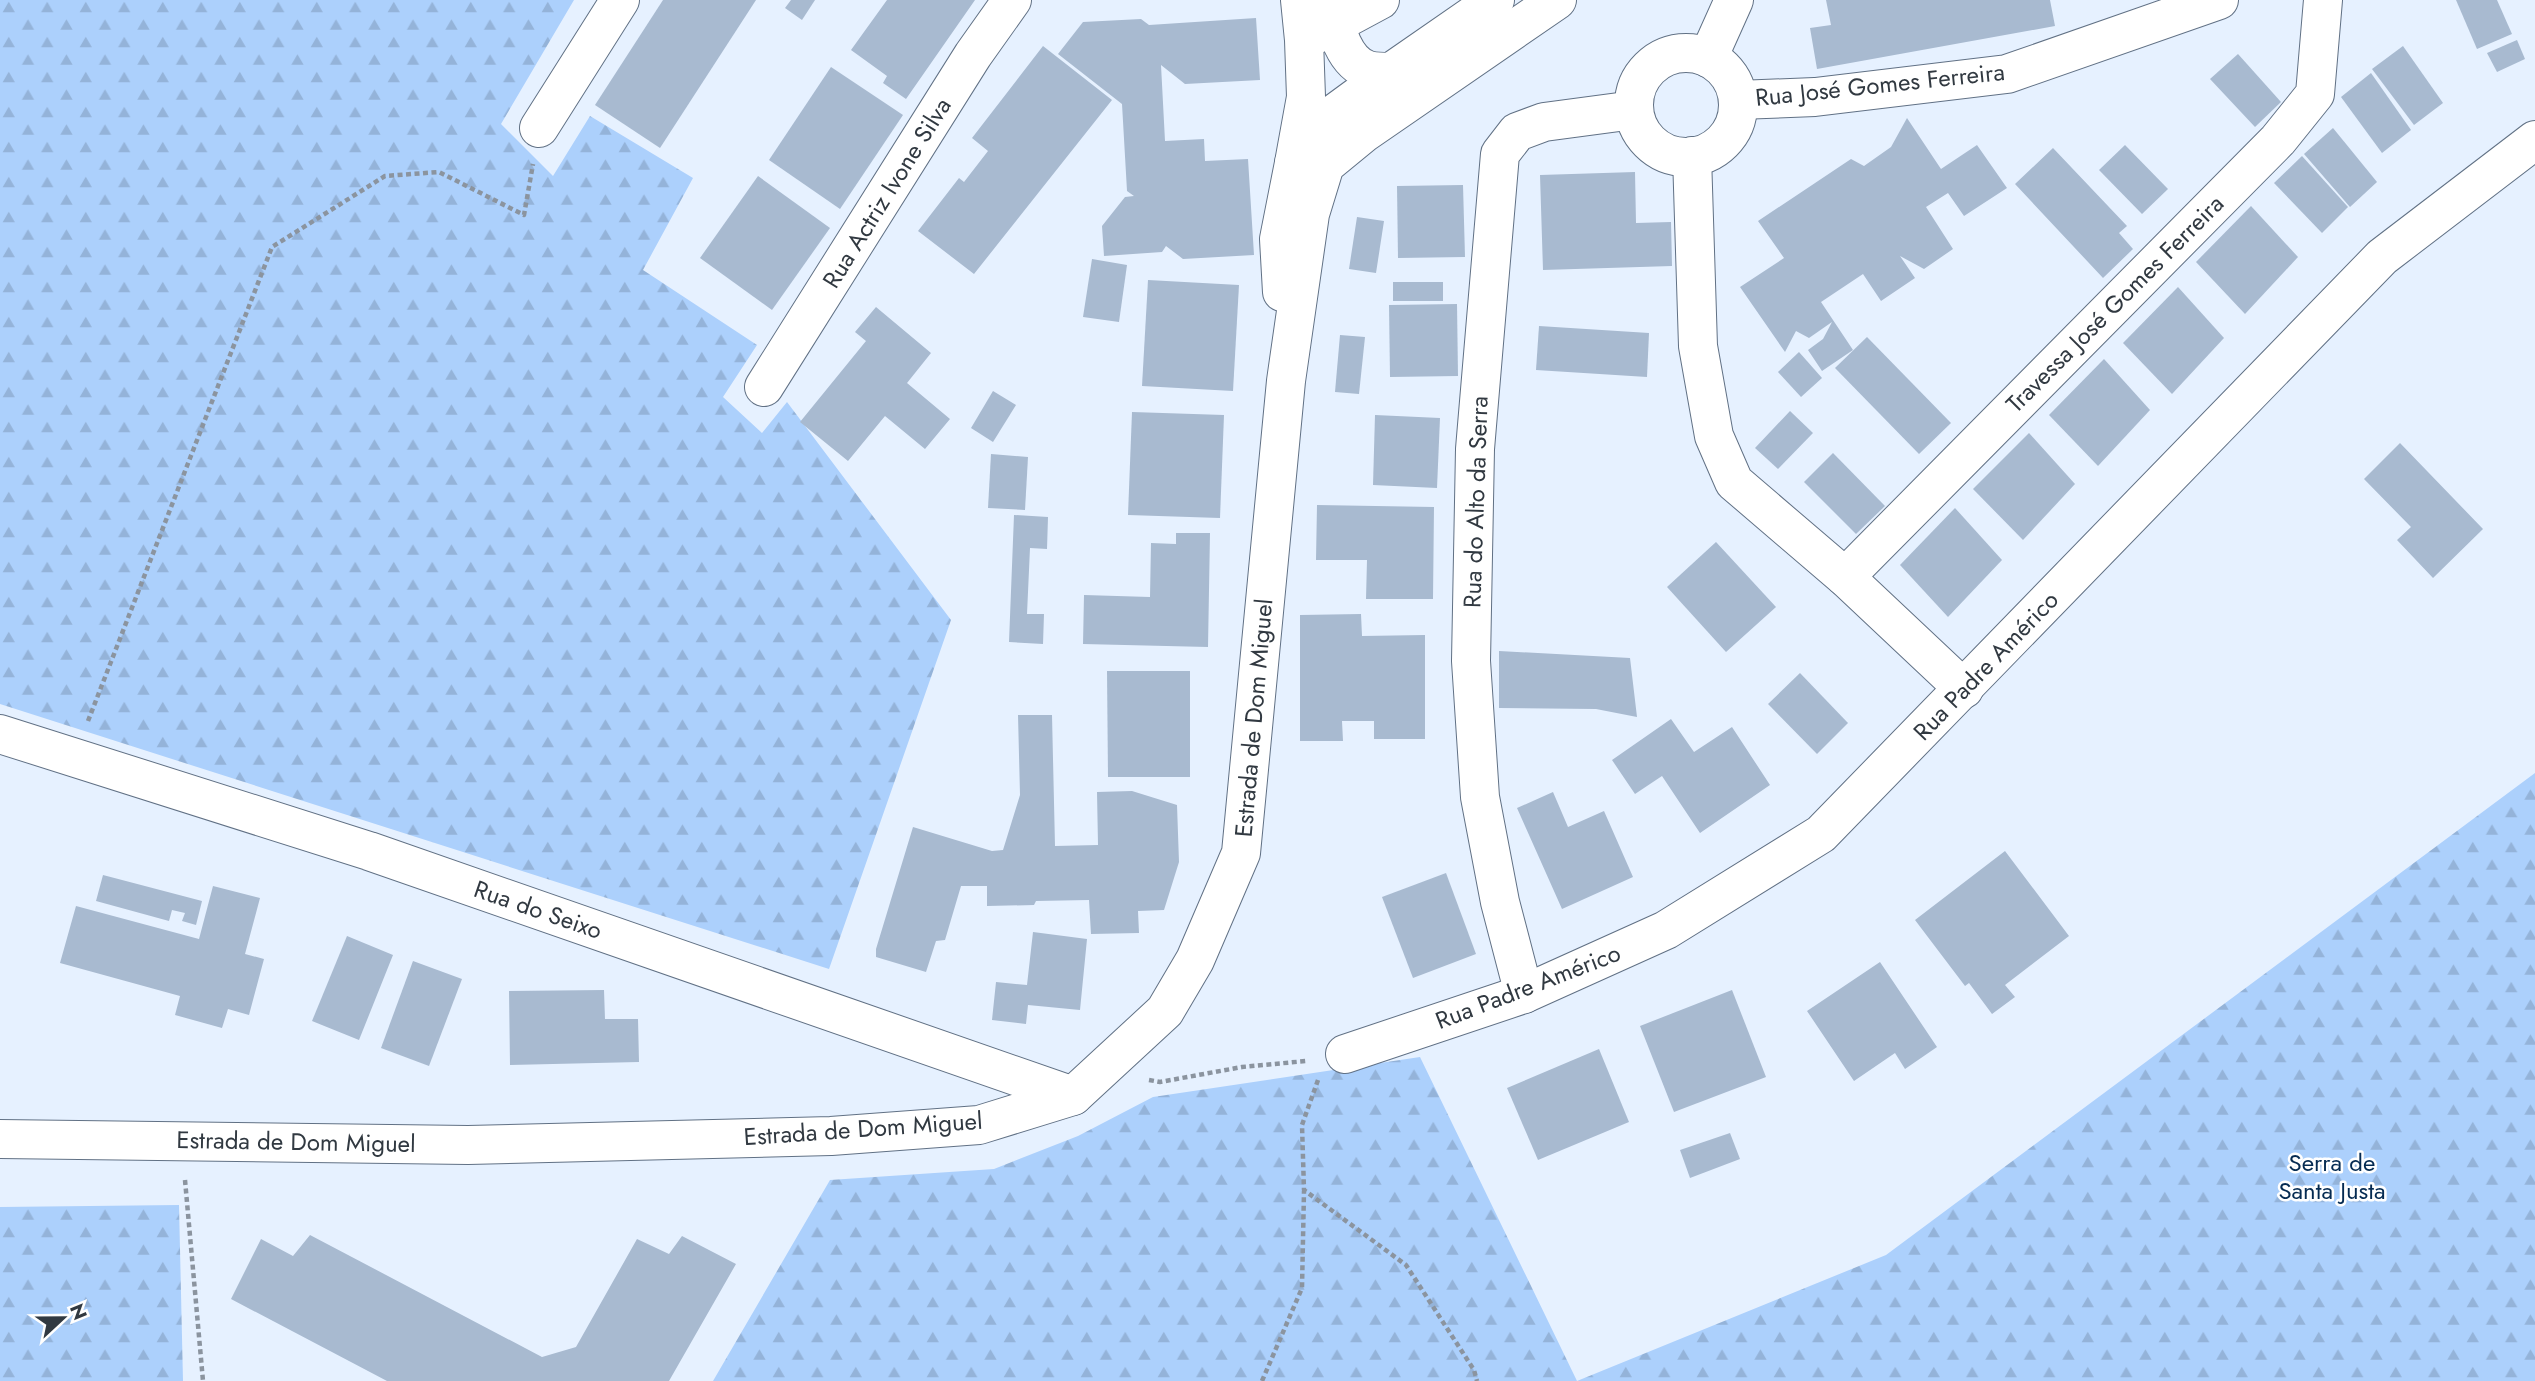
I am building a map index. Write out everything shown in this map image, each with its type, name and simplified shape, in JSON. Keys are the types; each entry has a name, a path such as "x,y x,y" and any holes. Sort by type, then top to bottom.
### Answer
{"street":[{"path":"539,128 620,0"},
{"name":"Rua Actriz Ivone Silva","path":"764,387 973,55 1012,0"},
{"name":"Estrada de Dom Miguel","path":"1300,0 1323,22 1351,62 1369,71 1391,72"},
{"path":"1323,22 1380,0"},
{"name":"Estrada de Dom Miguel","path":"1294,163 1304,143 1320,124 1495,0"},
{"name":"Estrada de Dom Miguel","path":"0,1139 468,1145 831,1136 979,1125 1073,1096 1165,1011 1200,949 1241,853 1286,381 1310,214 1325,165 1364,132 1558,0"},
{"path":"1708,58 1734,0"},
{"name":"Rua José Gomes Ferreira","path":"1738,100 1815,97 2007,74 2219,0"},
{"name":"Travessa José Gomes Ferreira","path":"1844,577 2278,140 2315,93 2323,0"},
{"name":"Estrada de Dom Miguel","path":"1286,381 1279,239 1323,22"},
{"path":"1677,53 1693,53 1708,58 1723,68 1733,82 1738,100 1737,116 1721,143 1708,152 1692,156 1676,156 1660,150 1647,140 1638,126 1634,110 1635,94 1640,80 1650,67 1662,58 1677,53"},
{"name":"Rua do Alto da Serra","path":"1524,993 1500,902 1480,797 1471,661 1475,449 1500,154 1517,132 1544,122 1634,110"},
{"name":"Rua Padre Américo","path":"1345,1054 1524,993 1666,930 1821,834 2382,257 2535,140"},
{"path":"1692,156 1699,346 1714,436 1734,482 1844,577 1964,689"},
{"name":"Rua do Seixo","path":"0,734 369,851 1073,1096"}],"path":[{"path":"74,757 272,247 385,176 439,172 524,215 539,128"},
{"path":"1102,1069 1160,1082 1242,1067 1345,1054"},
{"path":"1262,1381 1302,1288 1302,1125 1321,1070 1345,1054"},
{"path":"181,1141 204,1381"},
{"path":"1304,1191 1406,1265 1474,1370 1477,1381"}],"green space":[{"path":"0,0 574,0 501,124 553,176 590,116 693,178 643,270 757,345 723,397 762,433 787,402 951,620 829,969 0,704"},
{"name":"Serra de Santa Justa","path":"2535,773 2535,1381 1577,1381 1886,1255"},
{"path":"1420,1057 1577,1381 713,1381 830,1180 994,1169 1078,1136 1153,1097"},
{"path":"179,1205 183,1381 0,1381 0,1207"}],"building":[{"path":"663,0 756,0 660,148 595,105"},
{"path":"791,0 815,0 802,20 785,8"},
{"path":"887,0 975,0 906,99 883,83 887,76 851,50"},
{"path":"1826,0 2050,0 2055,26 1817,69 1810,28 1831,25"},
{"path":"2456,0 2497,0 2512,34 2477,49"},
{"path":"1256,18 1260,80 1185,84 1161,65 1165,141 1204,139 1205,161 1248,159 1254,255 1183,259 1166,246 1162,252 1104,256 1102,226 1125,197 1134,196 1127,191 1122,104 1058,54 1083,22 1141,19 1149,25"},
{"path":"2517,40 2525,59 2497,72 2487,53"},
{"path":"1043,46 1112,100 974,274 918,231 959,178 964,182 988,151 972,138"},
{"path":"2403,46 2443,103 2414,125 2372,69"},
{"path":"2238,54 2281,102 2255,127 2210,79"},
{"path":"831,67 903,115 840,209 769,160"},
{"path":"2371,73 2411,130 2382,153 2341,97"},
{"path":"1907,118 1941,169 1977,145 2007,188 1964,216 1948,193 1926,207 1953,249 1924,269 1900,256 1915,278 1881,301 1863,274 1821,302 1853,350 1822,371 1808,350 1823,339 1832,322 1809,338 1796,331 1785,352 1740,287 1784,258 1758,221 1851,159 1864,166 1891,147"},
{"path":"2333,128 2377,182 2350,207 2304,154"},
{"path":"2125,145 2168,189 2142,214 2099,170"},
{"path":"2053,148 2127,226 2119,233 2133,249 2103,278 2015,184"},
{"path":"2302,156 2348,207 2322,233 2274,183"},
{"path":"1635,172 1636,223 1671,222 1672,266 1543,270 1540,175"},
{"path":"758,176 830,228 772,310 700,258"},
{"path":"1463,185 1465,257 1398,258 1397,186"},
{"path":"2251,206 2298,257 2245,314 2196,262"},
{"path":"1357,217 1384,221 1376,273 1349,269"},
{"path":"1092,259 1127,265 1119,322 1083,317"},
{"path":"1148,280 1239,285 1233,391 1142,386"},
{"path":"1393,282 1443,282 1443,301 1393,301"},
{"path":"2178,287 2224,338 2172,394 2123,343"},
{"path":"1457,304 1458,376 1390,377 1389,305"},
{"path":"876,307 931,353 907,383 950,419 925,449 885,416 848,461 800,422 866,341 855,332"},
{"path":"1539,326 1649,333 1647,377 1536,370"},
{"path":"1340,335 1365,337 1359,394 1335,392"},
{"path":"1867,337 1951,423 1919,454 1835,368"},
{"path":"1799,352 1822,378 1801,397 1778,372"},
{"path":"2104,359 2150,410 2098,466 2049,415"},
{"path":"993,391 1016,405 993,442 971,428"},
{"path":"1790,411 1813,433 1778,469 1755,448"},
{"path":"1132,412 1224,415 1220,518 1128,515"},
{"path":"1375,415 1440,418 1437,488 1373,485"},
{"path":"2029,433 2075,484 2023,540 1973,489"},
{"path":"2400,443 2483,529 2433,578 2397,540 2411,527 2364,479"},
{"path":"1833,453 1885,506 1856,534 1804,482"},
{"path":"991,454 1028,457 1025,510 988,508"},
{"path":"1317,505 1434,507 1433,599 1366,599 1367,560 1316,560"},
{"path":"1955,508 2002,560 1948,617 1900,565"},
{"path":"1014,515 1048,517 1047,549 1030,548 1027,614 1044,614 1043,644 1009,642"},
{"path":"1176,533 1210,533 1208,647 1083,644 1084,595 1150,597 1151,543 1176,544"},
{"path":"1716,542 1776,607 1726,652 1667,587"},
{"path":"1361,614 1362,636 1425,635 1425,739 1374,739 1374,721 1342,721 1343,741 1300,741 1300,615"},
{"path":"1499,651 1630,658 1637,717 1596,709 1499,708"},
{"path":"1107,671 1190,671 1190,777 1108,777"},
{"path":"1800,673 1848,723 1817,754 1768,704"},
{"path":"1018,715 1052,715 1055,846 1098,845 1097,792 1132,791 1177,805 1179,862 1164,910 1138,911 1139,933 1091,934 1089,900 1036,901 1034,905 987,906 987,886 961,886 945,940 936,941 926,972 876,957 876,949 913,827 992,851 1003,850 1020,795"},
{"path":"1671,719 1694,752 1732,727 1770,785 1700,833 1662,776 1635,794 1612,760"},
{"path":"1553,792 1568,827 1604,811 1633,877 1562,909 1517,808"},
{"path":"2005,851 2069,936 2005,985 2015,997 1992,1014 1969,983 1965,986 1915,920"},
{"path":"1446,873 1476,954 1413,978 1382,897"},
{"path":"103,875 202,901 196,925 182,921 185,913 172,910 169,921 96,901"},
{"path":"213,886 260,898 245,954 264,959 249,1015 228,1009 222,1028 175,1015 180,996 60,963 76,906 199,939"},
{"path":"1033,932 1087,939 1080,1010 1028,1005 1026,1024 992,1020 996,982 1027,985"},
{"path":"347,936 393,955 359,1040 312,1021"},
{"path":"413,961 462,979 429,1066 381,1048"},
{"path":"1880,962 1937,1047 1905,1069 1895,1053 1854,1081 1807,1011"},
{"path":"604,990 605,1019 638,1019 639,1062 510,1065 509,991"},
{"path":"1732,990 1766,1077 1674,1112 1640,1026"},
{"path":"1599,1049 1629,1122 1538,1160 1507,1088"},
{"path":"1730,1133 1740,1159 1690,1178 1680,1150"},
{"path":"310,1235 542,1357 576,1347 637,1239 669,1254 682,1236 736,1264 669,1381 387,1381 231,1299 261,1239 293,1256"}]}
